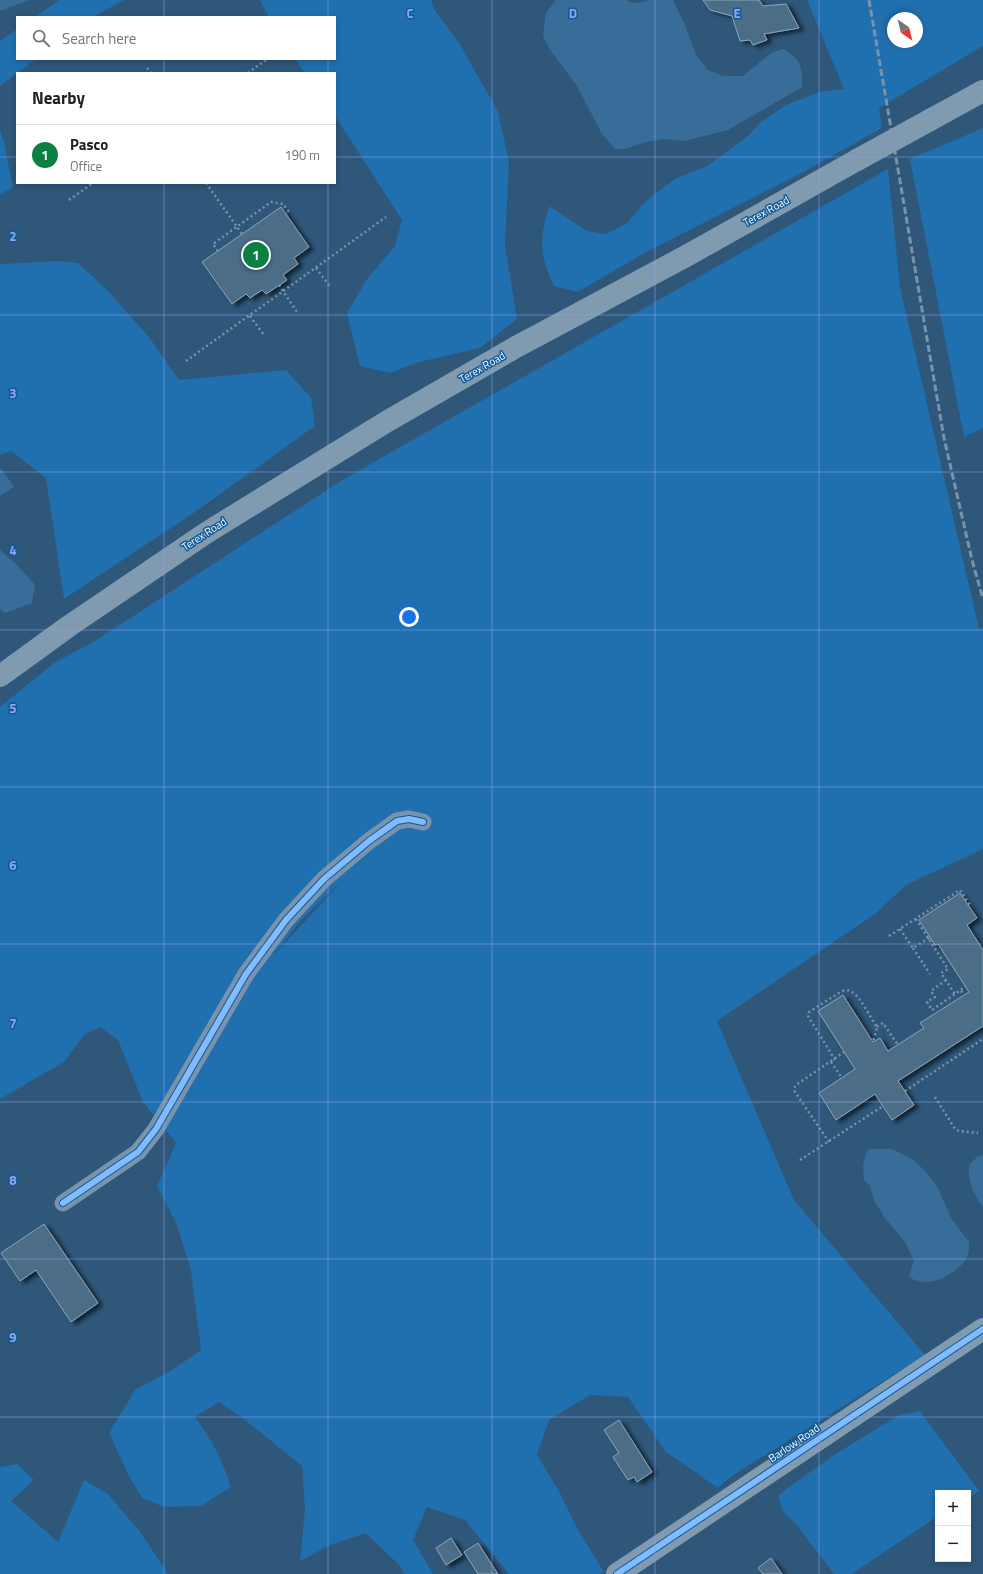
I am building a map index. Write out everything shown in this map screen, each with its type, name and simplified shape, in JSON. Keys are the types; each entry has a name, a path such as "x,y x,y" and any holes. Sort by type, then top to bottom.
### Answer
{"main road":[{"name":"Terex Road","path":"0,676 69,626 206,532 376,428 516,347 688,255 983,91"},
{"name":"Barlow Road","path":"617,1574 983,1329"}],"street":[{"path":"64,1203 138,1152 156,1129 246,974 286,920 324,879 369,841 397,821 409,819 423,822"}],"path":[{"path":"249,72 266,60"},
{"path":"147,68 150,72"},
{"path":"68,200 92,184"},
{"path":"207,184 242,234"},
{"path":"218,251 212,244 271,202 283,204 289,212 286,214"},
{"path":"186,362 386,217"},
{"path":"316,268 331,288"},
{"path":"279,285 297,312"},
{"path":"250,316 264,335"},
{"path":"889,936 960,890 970,905 968,905"},
{"path":"916,919 948,968 942,973 955,994"},
{"path":"900,929 930,974"},
{"path":"913,948 929,937"},
{"path":"946,980 931,991 935,997 927,1002 932,1010 961,991 966,986"},
{"path":"835,1060 810,1020 808,1016 809,1012 842,991 847,990 852,992 857,997 876,1027"},
{"path":"961,991 964,995"},
{"path":"873,1042 876,1027 883,1022 898,1045"},
{"path":"905,1091 983,1039"},
{"path":"828,1142 795,1092 794,1088 796,1085 835,1060 844,1052"},
{"path":"831,1062 842,1078"},
{"path":"935,1096 955,1129 959,1131 978,1133"},
{"path":"800,1160 883,1106"}],"shaded area":[{"path":"0,0 29,0 0,11"},
{"path":"59,0 124,0 95,16 36,16"},
{"path":"260,0 431,0 434,9 459,43 498,111 509,162 505,245 517,319 480,348 419,362 390,373 360,366 347,313 367,279 395,246 402,220 336,118 336,72 304,72 296,60 336,60 336,16 268,16"},
{"path":"556,0 627,0 629,2 637,3 652,0 673,0 685,25 696,55 708,70 723,76 743,76 771,53 783,49 794,57 800,65 802,87 728,130 684,141 664,139 646,142 625,149 615,149 602,134 577,86 551,51 543,36 546,13"},
{"path":"807,0 983,0 983,46 879,108 882,128 798,175 646,252 578,292 554,286 545,265 542,247 543,228 549,206 587,231 606,234 626,224 646,201 675,179 707,166 749,135 760,123 786,105 819,92 844,89"},
{"path":"16,30 16,60 35,60 19,72 16,72 16,74 0,86 0,41"},
{"path":"983,128 983,428 964,437 910,159"},
{"path":"0,129 13,187 0,195"},
{"path":"888,169 900,287 979,629 983,628 983,849 906,885 875,914 717,1021 794,1200 925,1355 733,1475 718,1488 666,1452 628,1397 590,1395 549,1420 537,1455 559,1491 577,1528 604,1572 600,1574 509,1574 465,1520 427,1507 413,1540 433,1574 405,1574 399,1565 366,1533 330,1545 300,1561 305,1509 302,1466 251,1425 219,1402 195,1417 216,1450 231,1487 201,1506 164,1507 142,1498 129,1476 109,1433 135,1390 172,1370 201,1350 191,1271 177,1225 157,1186 176,1143 143,1102 118,1040 100,1027 85,1034 64,1062 0,1099 0,707 54,663 95,641 339,482","holes":["343,880 272,957 302,919"]},
{"path":"57,261 78,263 107,290 149,337 179,380 286,370 311,398 315,426 195,512 64,599 46,478 11,451 0,455 0,264"},
{"path":"0,469 2,469 14,487 0,496"},
{"path":"0,550 16,564 35,585 32,603 5,613 0,609"},
{"path":"868,1149 892,1149 914,1160 937,1186 951,1218 969,1242 966,1259 959,1267 948,1275 938,1280 928,1282 912,1279 909,1275 914,1261 905,1242 885,1218 875,1202 870,1186 864,1180 863,1164"},
{"path":"983,1155 983,1207 976,1197 972,1187 969,1176 969,1165 977,1157"},
{"path":"920,1411 979,1491 971,1496 971,1490 935,1490 935,1518 852,1574 834,1574 796,1524 783,1511 778,1496 837,1453 899,1415"},
{"path":"17,1464 34,1480 11,1501 58,1542 84,1480 108,1494 141,1533 168,1574 0,1574 0,1467"}],"building":[{"path":"703,0 759,0 763,6 786,4 799,28 764,34 767,40 753,45 750,40 740,41 732,16 710,10"},
{"path":"281,207 309,247 294,258 298,264 283,275 287,280 266,294 262,290 250,298 246,294 232,304 202,262"},
{"path":"960,893 977,918 967,925 983,950 983,1026 898,1081 914,1105 892,1120 875,1094 836,1120 819,1093 855,1069 818,1011 843,995 873,1042 880,1038 888,1051 924,1028 920,1023 969,992 938,944 935,945 919,920"},
{"path":"44,1224 98,1303 71,1322 36,1270 20,1281 1,1253"},
{"path":"619,1420 652,1472 637,1482 634,1477 628,1480 613,1457 619,1453 604,1430"},
{"path":"451,1538 462,1555 446,1565 436,1548"},
{"path":"478,1543 498,1574 478,1574 464,1552"},
{"path":"771,1558 782,1574 763,1574 758,1568"}],"railway":[{"path":"869,0 944,438 972,560 983,599"}],"cycle path":[{"path":"63,1203 138,1152 156,1129 246,974 286,920 324,879 369,841 397,821 409,819 423,822"},
{"path":"617,1574 983,1329"}],"place":[{"name":"Pasco","path":"256,255"}]}
